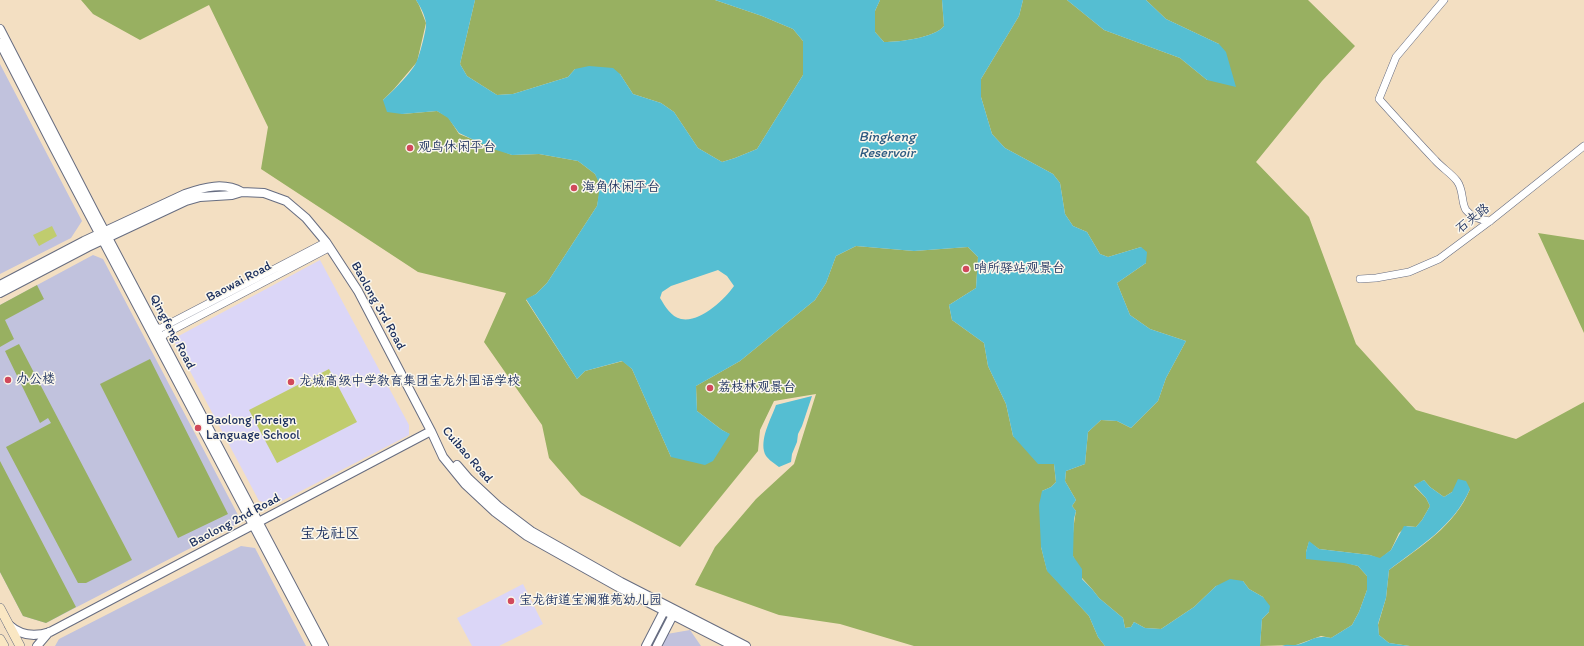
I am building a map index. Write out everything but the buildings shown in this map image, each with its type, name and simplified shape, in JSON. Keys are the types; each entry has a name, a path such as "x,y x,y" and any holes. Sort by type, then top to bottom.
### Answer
{"main road":[{"path":"0,608 20,646"},
{"path":"0,639 4,646"}],"street":[{"path":"1444,0 1396,57 1379,99 1436,162 1451,174 1458,183 1466,210 1478,219 1490,222"},
{"name":"Qingfeng Road","path":"0,28 103,236 156,328 317,646"},
{"name":"Qingfeng Road","path":"0,43 256,524 324,646"},
{"name":"石夹路","path":"1360,279 1392,276 1409,272 1425,266 1455,249 1584,146"},
{"name":"Baolong 3rd Road","path":"0,285 103,236 186,201 211,196 232,195 242,192 264,193 286,201 306,218 328,245 358,291 431,431"},
{"name":"Baolong 3rd Road","path":"0,293 103,236"},
{"name":"Baowai Road","path":"156,328 162,328 328,245"},
{"name":"Baowai Road","path":"161,338 165,334 328,245"},
{"name":"Baolong 2nd Road","path":"50,632 431,431"},
{"name":"Cuibao Road","path":"431,431 447,454 469,479 498,506 531,531 669,611 733,646"},
{"path":"646,646 669,611"},
{"path":"657,646 669,611"},
{"name":"Cuibao Road","path":"669,611 746,646"},
{"path":"8,623 15,630 24,634 33,635 50,632"},
{"path":"37,646 50,632"}],"shaded area":[{"path":"0,64 82,221 71,238 0,274"},
{"path":"93,255 103,259 238,515 235,525 46,623 23,616 0,572 0,305"},
{"name":"龙城高级中学教育集团宝龙外国语学校","path":"320,260 409,425 409,435 274,505 259,501 173,339"},
{"path":"241,546 255,548 306,646 55,646 59,639"},
{"name":"宝龙街道宝澜雅苑幼儿园","path":"523,584 543,624 499,646 472,646 457,618"},
{"path":"690,630 701,646 662,646 667,634"}],"green space":[{"path":"81,0 416,0 426,23 417,62 383,100 402,114 437,111 448,117 459,134 512,155 539,154 578,161 595,174 601,185 597,206 547,283 536,294 526,300 577,379 585,371 623,361 632,369 671,457 729,434 697,411 696,386 740,361 815,300 826,283 836,256 856,246 914,251 968,247 978,257 976,288 949,305 952,320 984,343 988,366 1006,404 1013,436 1054,464 1056,482 1051,487 1042,491 1041,547 1047,570 1089,616 1098,637 1105,646 914,646 840,624 779,615 695,585 715,547 756,499 794,464 816,394 774,401 760,430 758,451 680,547 581,495 549,458 542,425 484,342 506,293 418,272 261,169 268,127 209,5 140,40 93,14"},
{"path":"475,0 715,0 762,16 793,29 803,41 803,75 757,149 722,162 698,148 674,112 661,103 633,94 620,74 575,69 568,77 513,94 497,95 467,76 460,64"},
{"path":"880,0 942,0 944,26 933,34 907,40 884,42 875,32 875,11"},
{"path":"1023,0 1067,0 1104,30 1180,58 1207,80 1219,44 1166,19 1146,0 1308,0 1355,46 1322,81 1256,162 1309,217 1356,344 1416,410 1516,439 1584,402 1584,646 1410,646 1389,643 1379,635 1378,625 1386,598 1389,570 1436,535 1446,525 1463,502 1470,489 1452,492 1444,497 1430,487 1424,480 1414,486 1426,498 1430,506 1416,527 1407,526 1399,533 1391,550 1380,559 1370,555 1319,549 1309,542 1306,552 1358,566 1367,576 1367,590 1359,612 1352,625 1331,638 1321,636 1296,645 1260,646 1262,619 1269,612 1263,597 1249,589 1243,581 1216,586 1194,607 1161,629 1145,628 1134,622 1131,627 1125,628 1123,618 1099,598 1082,578 1081,570 1074,559 1072,552 1076,511 1072,506 1076,500 1065,481 1066,471 1085,464 1088,432 1101,420 1117,421 1131,428 1158,401 1166,378 1186,341 1150,329 1130,315 1117,283 1146,263 1141,247 1108,257 1100,254 1087,232 1073,226 1065,214 1060,183 1053,174 1005,148 992,134 981,97 981,79 1019,16"},
{"path":"52,226 57,236 39,246 33,235"},
{"path":"1538,233 1584,240 1584,333"},
{"path":"37,285 44,299 5,320 14,339 0,347 0,305"},
{"path":"19,344 132,560 86,583 78,583 6,447 51,423 48,418 40,423 5,351"},
{"path":"150,359 228,514 178,538 100,384"},
{"path":"329,369 357,422 277,463 249,410"},
{"path":"0,461 76,607 46,623 23,616 0,572"}],"water":[{"name":"Bingkeng Reservoir","path":"416,0 475,0 460,64 467,76 497,95 513,94 568,77 575,69 589,66 613,68 620,74 633,94 661,103 674,112 698,148 722,162 757,149 803,75 803,41 793,29 762,16 715,0 880,0 875,11 875,32 884,42 916,38 933,34 939,30 944,26 942,0 1023,0 1019,16 981,79 981,97 992,134 1005,148 1053,174 1060,183 1065,214 1073,226 1087,232 1100,254 1108,257 1141,247 1147,252 1146,263 1117,283 1130,315 1150,329 1186,341 1166,378 1158,401 1131,428 1117,421 1101,420 1088,432 1085,464 1066,471 1065,481 1076,500 1072,506 1076,511 1074,519 1073,556 1082,569 1082,579 1099,598 1123,618 1125,628 1131,627 1134,622 1145,628 1161,629 1194,607 1216,586 1230,579 1243,581 1249,589 1263,597 1270,606 1269,612 1262,619 1260,646 1105,646 1098,637 1089,616 1047,571 1041,547 1039,505 1042,491 1051,487 1056,482 1054,464 1038,464 1013,436 1006,404 988,366 984,343 952,320 949,305 976,288 978,257 968,247 914,251 856,246 836,256 826,283 815,300 740,361 696,386 697,411 722,430 730,434 713,461 705,465 671,457 632,369 622,361 585,371 577,379 526,299 536,294 547,283 597,206 600,185 595,174 578,161 539,154 512,155 493,149 459,133 448,118 437,111 402,114 387,112 383,100 410,72 416,63 421,49 426,23","holes":["718,270 727,276 734,286 718,304 696,318 677,318 669,311 660,298 662,292 671,286"]},
{"path":"1067,0 1146,0 1166,19 1219,44 1226,52 1236,87 1207,80 1180,58 1104,30"},
{"path":"812,396 798,434 791,462 779,467 766,456 763,445 767,428 776,405"},
{"path":"1458,479 1466,481 1470,489 1455,514 1446,525 1424,544 1389,570 1386,598 1378,624 1379,635 1389,643 1410,646 1282,646 1300,644 1320,637 1331,638 1352,625 1359,612 1367,590 1367,576 1358,566 1306,559 1309,541 1319,549 1370,555 1380,558 1391,550 1404,526 1416,527 1430,506 1426,498 1414,485 1424,480 1430,487 1444,497 1452,492"}],"place":[{"name":"观鸟休闲平台","path":"410,148"},
{"name":"海角休闲平台","path":"574,188"},
{"name":"哨所驿站观景台","path":"966,269"},
{"name":"办公楼","path":"8,380"},
{"name":"龙城高级中学教育集团宝龙外国语学校","path":"291,382"},
{"name":"荔枝林观景台","path":"710,388"},
{"name":"Baolong Foreign Language School","path":"198,428"},
{"name":"宝龙街道宝澜雅苑幼儿园","path":"511,601"}],"district":[{"name":"宝龙社区","path":"330,534"}]}
